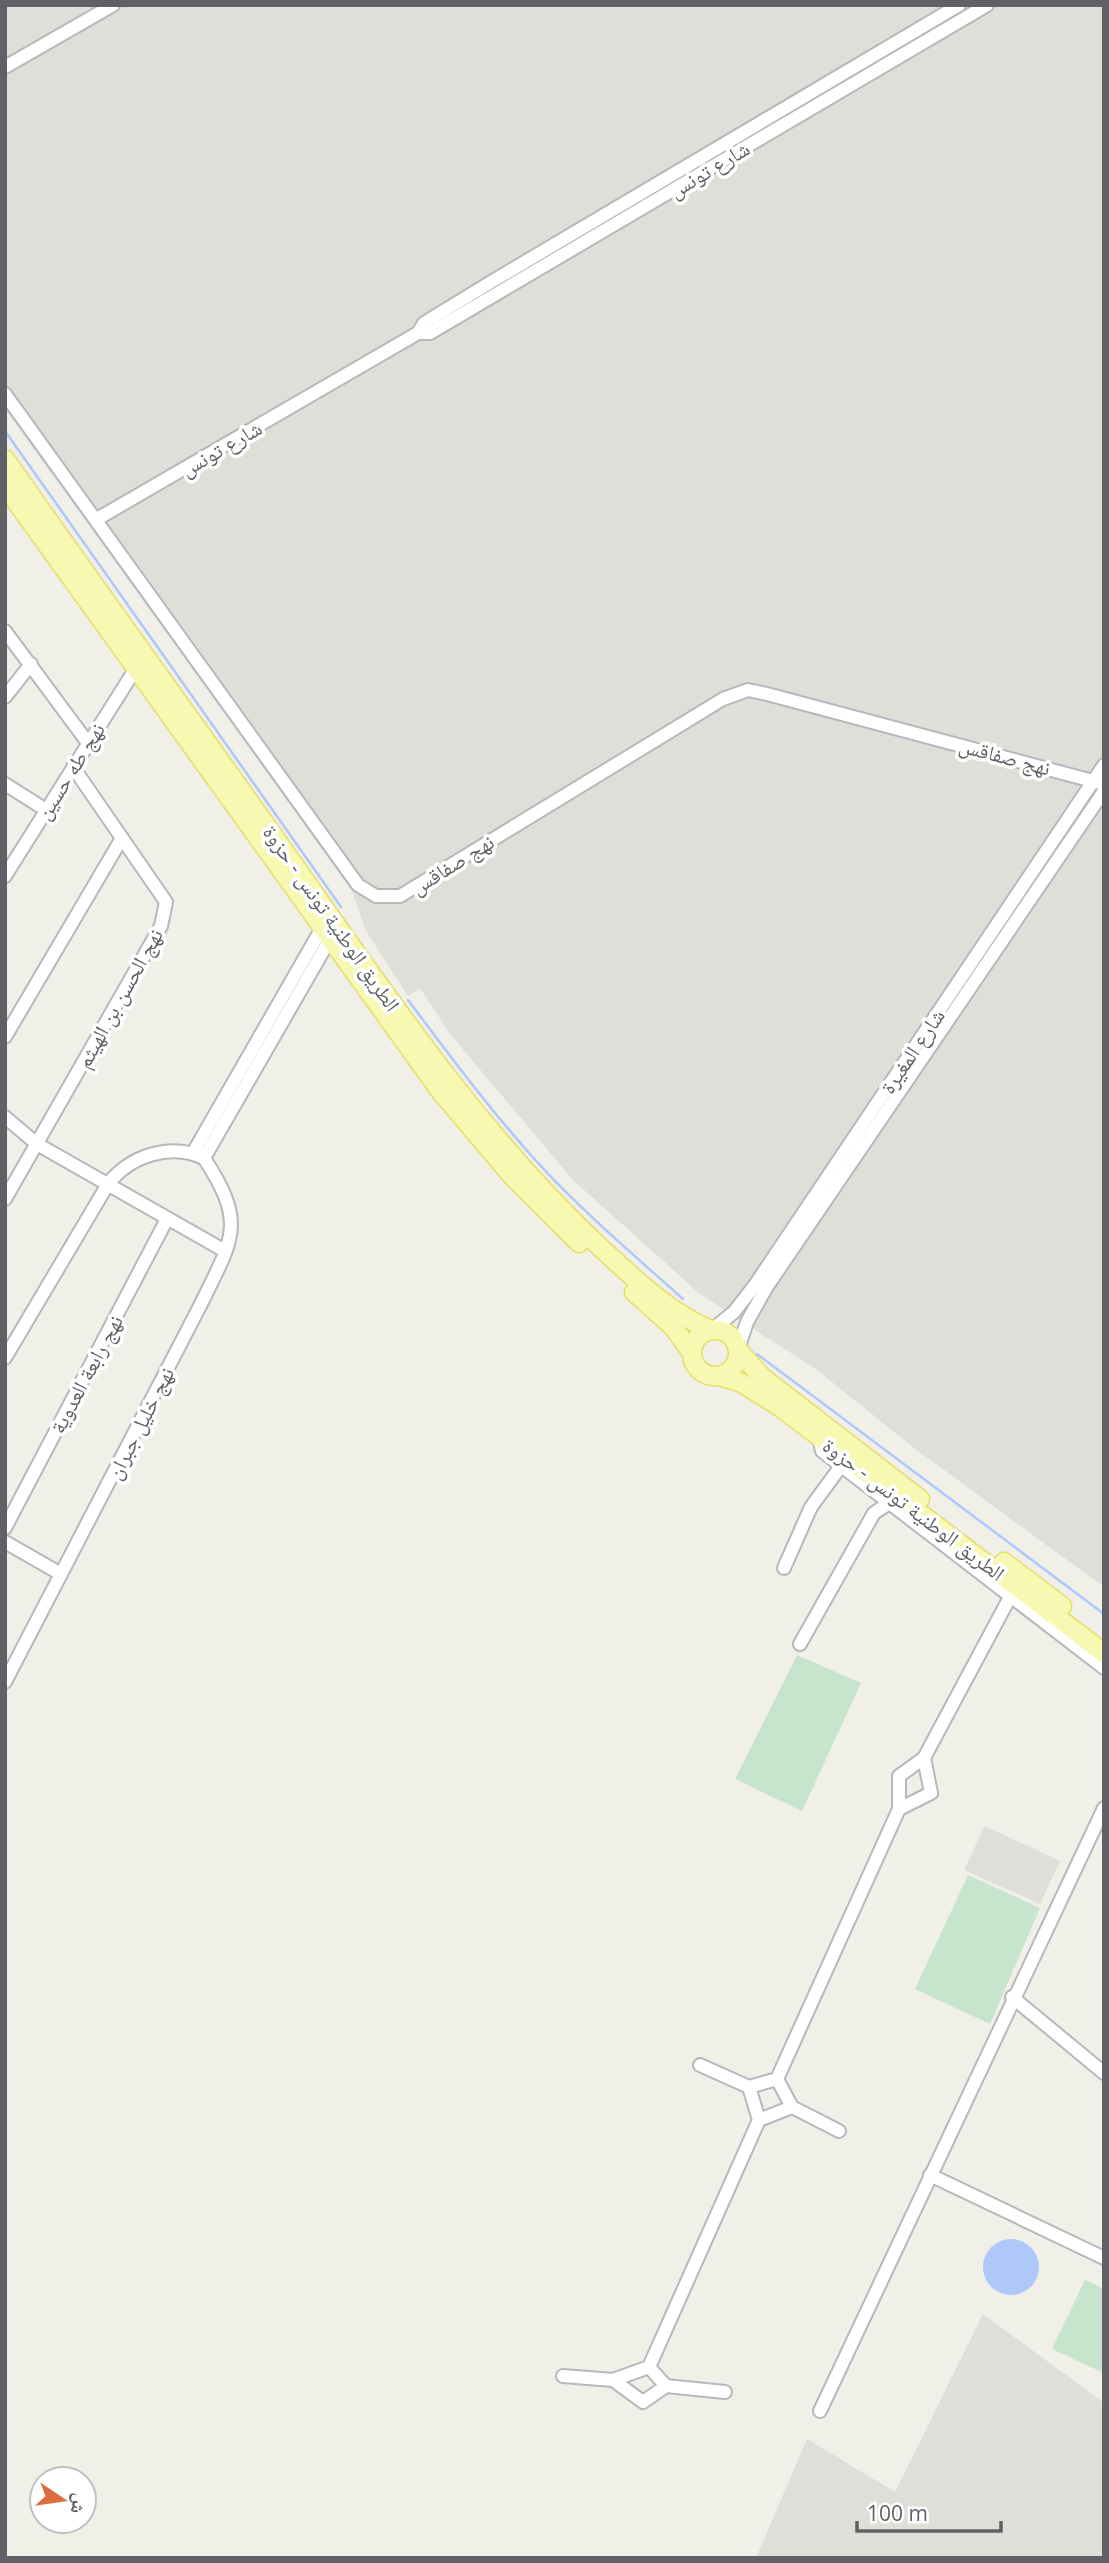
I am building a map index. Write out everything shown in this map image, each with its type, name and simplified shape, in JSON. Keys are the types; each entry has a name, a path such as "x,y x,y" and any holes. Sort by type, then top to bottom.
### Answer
{"main road":[{"name":"الطريق الوطنية تونس - حزوة","path":"5,459 383,991 459,1091 530,1177 590,1237 670,1306 711,1330"},
{"name":"الطريق الوطنية تونس - حزوة","path":"5,486 441,1092 495,1157 553,1219 673,1327 692,1353"},
{"path":"711,1330 729,1334 738,1350 734,1367 719,1376 700,1371 692,1353 697,1338 711,1330"},
{"name":"الطريق الوطنية تونس - حزوة","path":"738,1350 755,1370 787,1397 1104,1639"},
{"name":"الطريق الوطنية تونس - حزوة","path":"719,1376 757,1391 1104,1653"}],"street":[{"path":"5,68 113,5"},
{"name":"شارع تونس","path":"424,329 959,5"},
{"name":"شارع تونس","path":"97,519 987,5"},
{"name":"نهج صفاقس","path":"5,394 358,886 376,896 400,896 723,699 748,691 835,710 1099,782"},
{"path":"5,631 88,743"},
{"path":"5,697 31,664"},
{"name":"نهج طه حسين","path":"5,876 136,668"},
{"name":"شارع المغيرة","path":"711,1330 734,1312 755,1285 1099,782 1104,765"},
{"name":"نهج الحسن بن الهيثم","path":"5,1199 161,926 166,902 72,767"},
{"path":"5,784 46,810"},
{"name":"شارع المغيرة","path":"738,1350 747,1322 766,1288 1104,791"},
{"path":"5,1037 122,838"},
{"path":"5,1358 120,1168 134,1159 170,1153 199,1156 326,934"},
{"path":"5,1117 37,1144 225,1251"},
{"name":"نهج خليل جبران","path":"5,1682 201,1304 225,1251 232,1229 232,1213 227,1195 199,1156"},
{"name":"نهج رابعة العدوية","path":"5,1528 167,1219"},
{"path":"819,1437 822,1451 1104,1668"},
{"path":"784,1568 811,1507 841,1466"},
{"path":"800,1644 874,1513 888,1504"},
{"path":"5,1542 61,1574"},
{"path":"700,2065 749,2087 776,2079 899,1809 899,1776 924,1758 1010,1597"},
{"path":"899,1809 931,1793 924,1758"},
{"path":"820,2411 1012,1997 1104,1808"},
{"path":"1012,1997 1104,2073"},
{"path":"776,2079 792,2106 839,2132"},
{"path":"563,2376 613,2380 649,2367 759,2120 749,2087"},
{"path":"759,2120 792,2106"},
{"path":"930,2175 1104,2258"},
{"path":"649,2367 666,2386"},
{"path":"613,2380 643,2402 666,2386 726,2392"}],"shaded area":[{"path":"5,5 1104,5 1104,1587 918,1451 817,1370 700,1294 573,1180 450,1034 420,988 408,996 366,931 352,891 5,409"},
{"path":"985,1826 1060,1861 1040,1904 964,1870"},
{"path":"983,2314 1104,2403 1104,2558 756,2558 807,2439 895,2492"}],"green space":[{"path":"797,1655 861,1683 802,1811 735,1779"},
{"path":"968,1875 1040,1908 990,2024 915,1989"},
{"path":"1085,2280 1104,2289 1104,2373 1052,2349"}],"water":[{"path":"1011,2239 1022,2241 1031,2247 1037,2256 1037,2278 1031,2287 1022,2293 1011,2295 1000,2293 991,2287 985,2278 983,2267 985,2256 991,2247 1000,2241"}],"waterway":[{"path":"5,431 341,907"},
{"path":"408,1000 487,1103 538,1163 591,1216 683,1299"},
{"path":"757,1354 1104,1614"}]}
